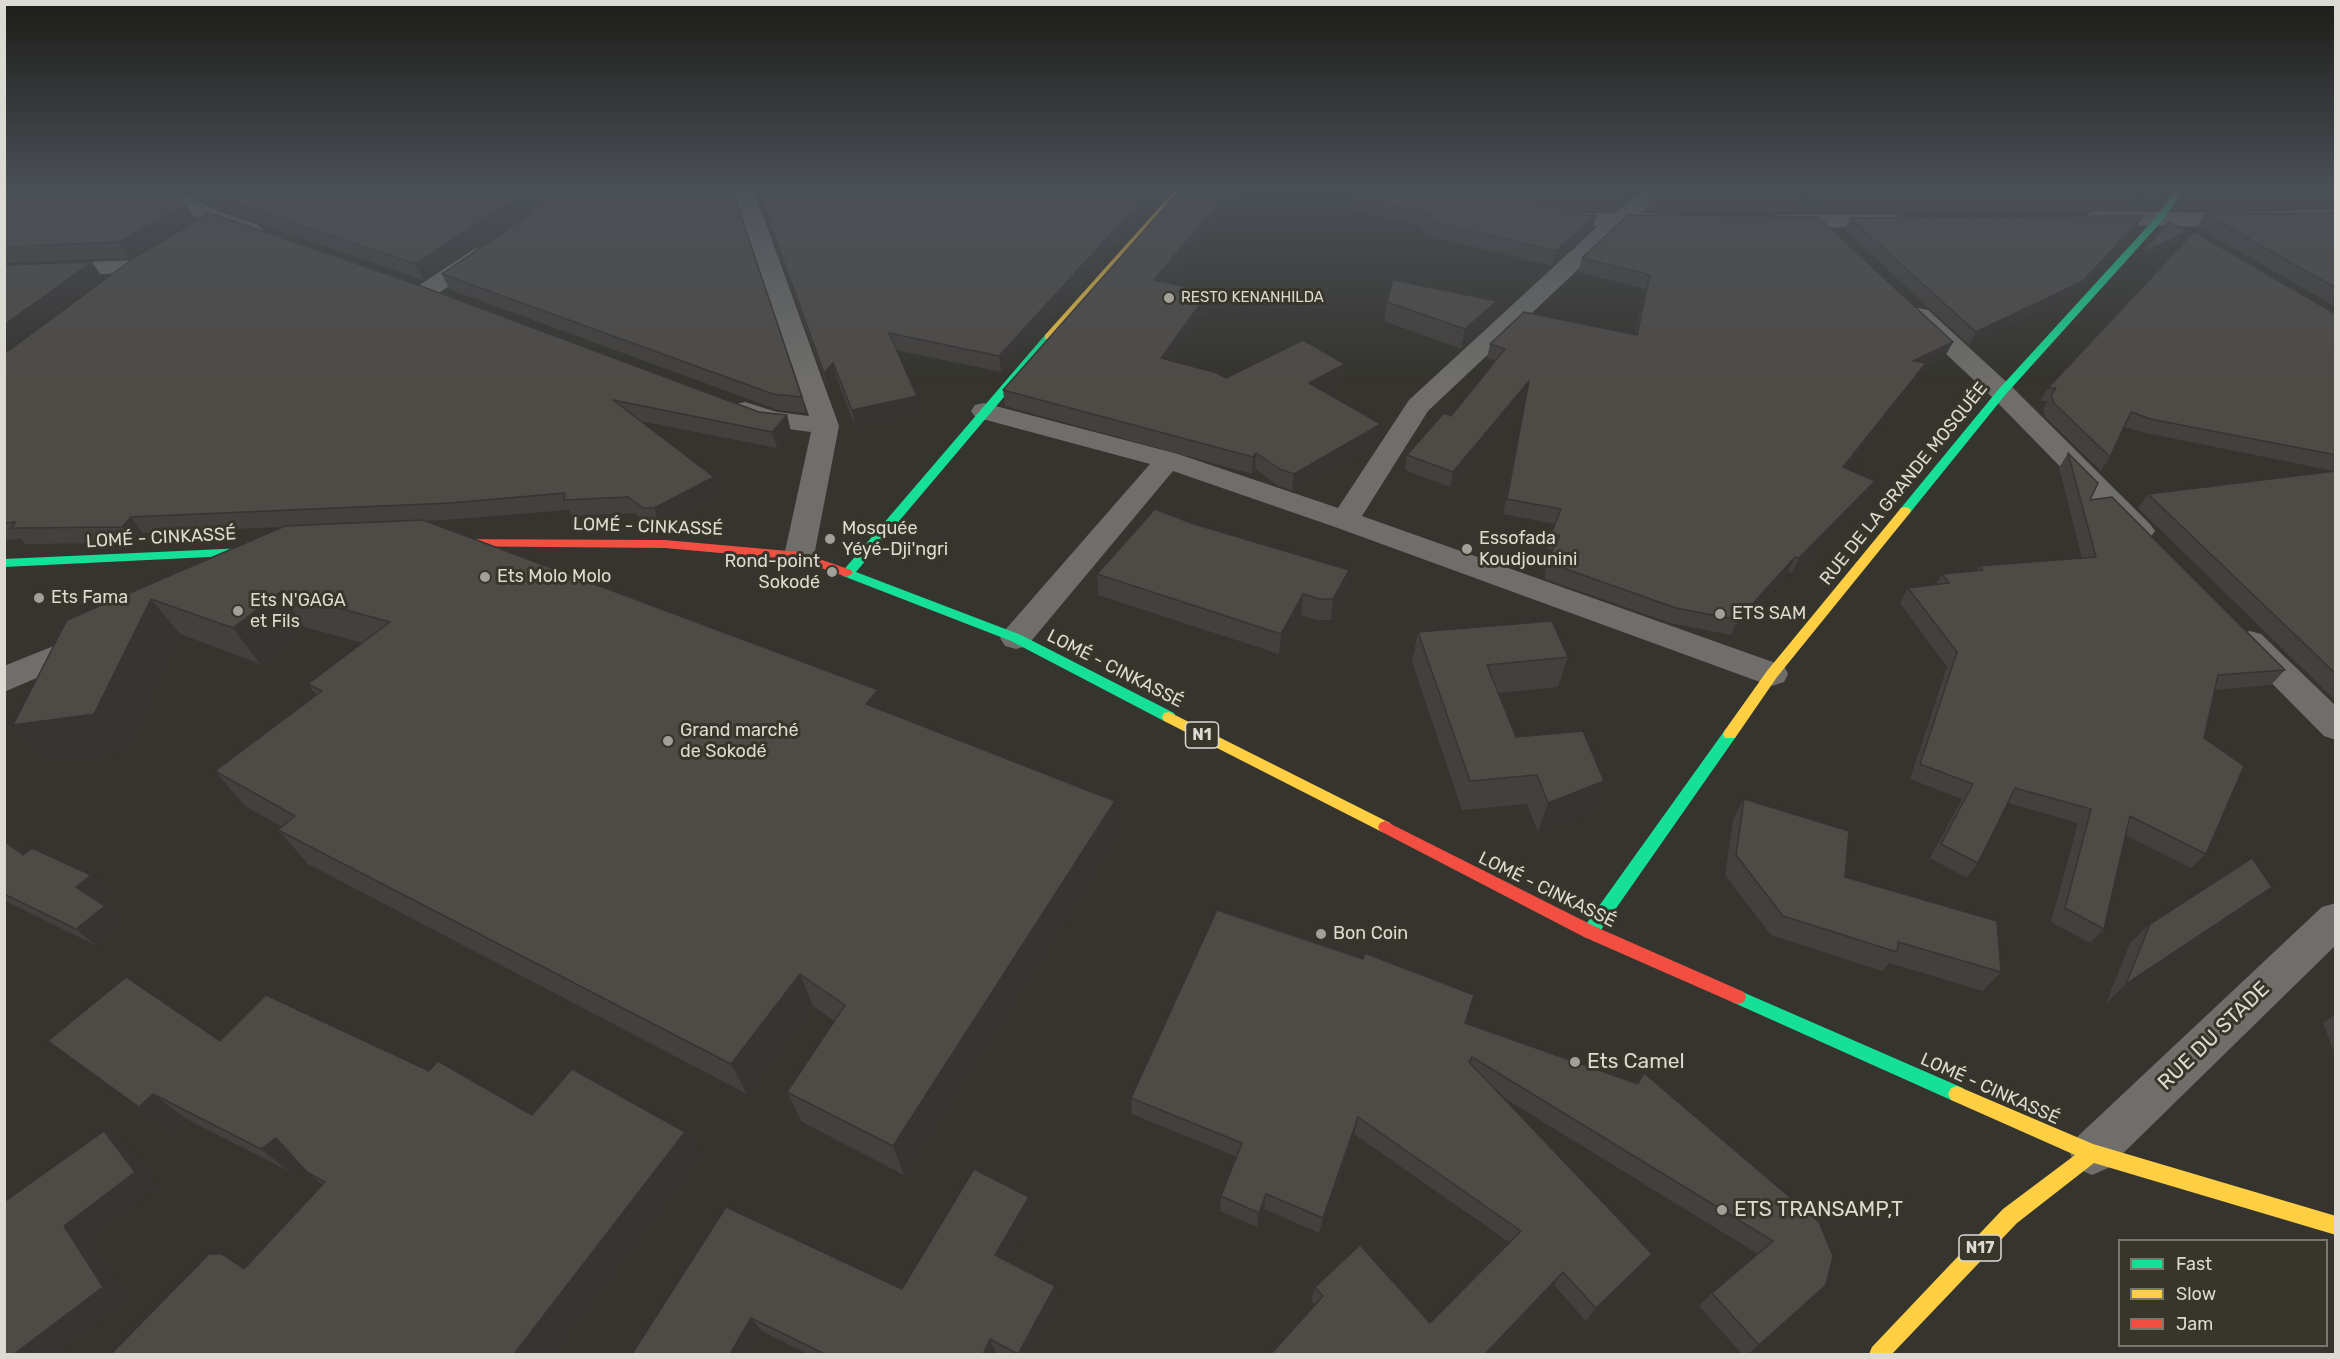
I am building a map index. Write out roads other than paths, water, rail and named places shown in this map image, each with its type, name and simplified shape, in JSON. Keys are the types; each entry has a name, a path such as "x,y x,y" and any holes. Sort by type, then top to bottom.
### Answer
{"main road":[{"path":"848,573 984,411 1124,253"},
{"name":"RUE DE LA GRANDE MOSQUÉE","path":"1590,932 1772,674 2002,392 2128,253"},
{"name":"LOMÉ - CINKASSÉ","path":"429,544 665,543 799,556 848,573 1016,638 1449,862 1590,932 2092,1153 2336,1226"},
{"name":"LOMÉ - CINKASSÉ","path":"4,563 287,550"},
{"name":"N17","path":"1879,1354 2010,1216 2092,1153"}],"street":[{"path":"426,292 483,253"},
{"path":"765,253 826,426 799,556"},
{"path":"1345,520 1418,406 1582,253"},
{"path":"107,288 155,255"},
{"path":"4,272 135,267"},
{"path":"1897,295 2002,392 2160,551"},
{"path":"728,404 773,420 826,426"},
{"path":"984,411 1168,460 1345,520 1772,674"},
{"path":"1016,638 1168,460"},
{"path":"218,584 287,550"},
{"path":"2235,627 2336,728"},
{"path":"4,680 111,632"},
{"name":"RUE DU STADE","path":"2092,1153 2336,919"}],"place":[{"name":"RESTO KENANHILDA","path":"1169,298"},
{"name":"Mosquée Yéyé-Dji'ngri","path":"830,539"},
{"name":"Essofada Koudjounini","path":"1467,549"},
{"name":"Rond-point Sokodé","path":"832,572"},
{"name":"Ets Molo Molo","path":"485,577"},
{"name":"Ets Fama","path":"39,598"},
{"name":"Ets N'GAGA et Fils","path":"238,611"},
{"name":"ETS SAM","path":"1720,614"},
{"name":"Grand marché de Sokodé","path":"668,741"},
{"name":"Bon Coin","path":"1321,934"},
{"name":"Ets Camel","path":"1575,1062"},
{"name":"ETS TRANSAMP,T","path":"1722,1210"}]}
